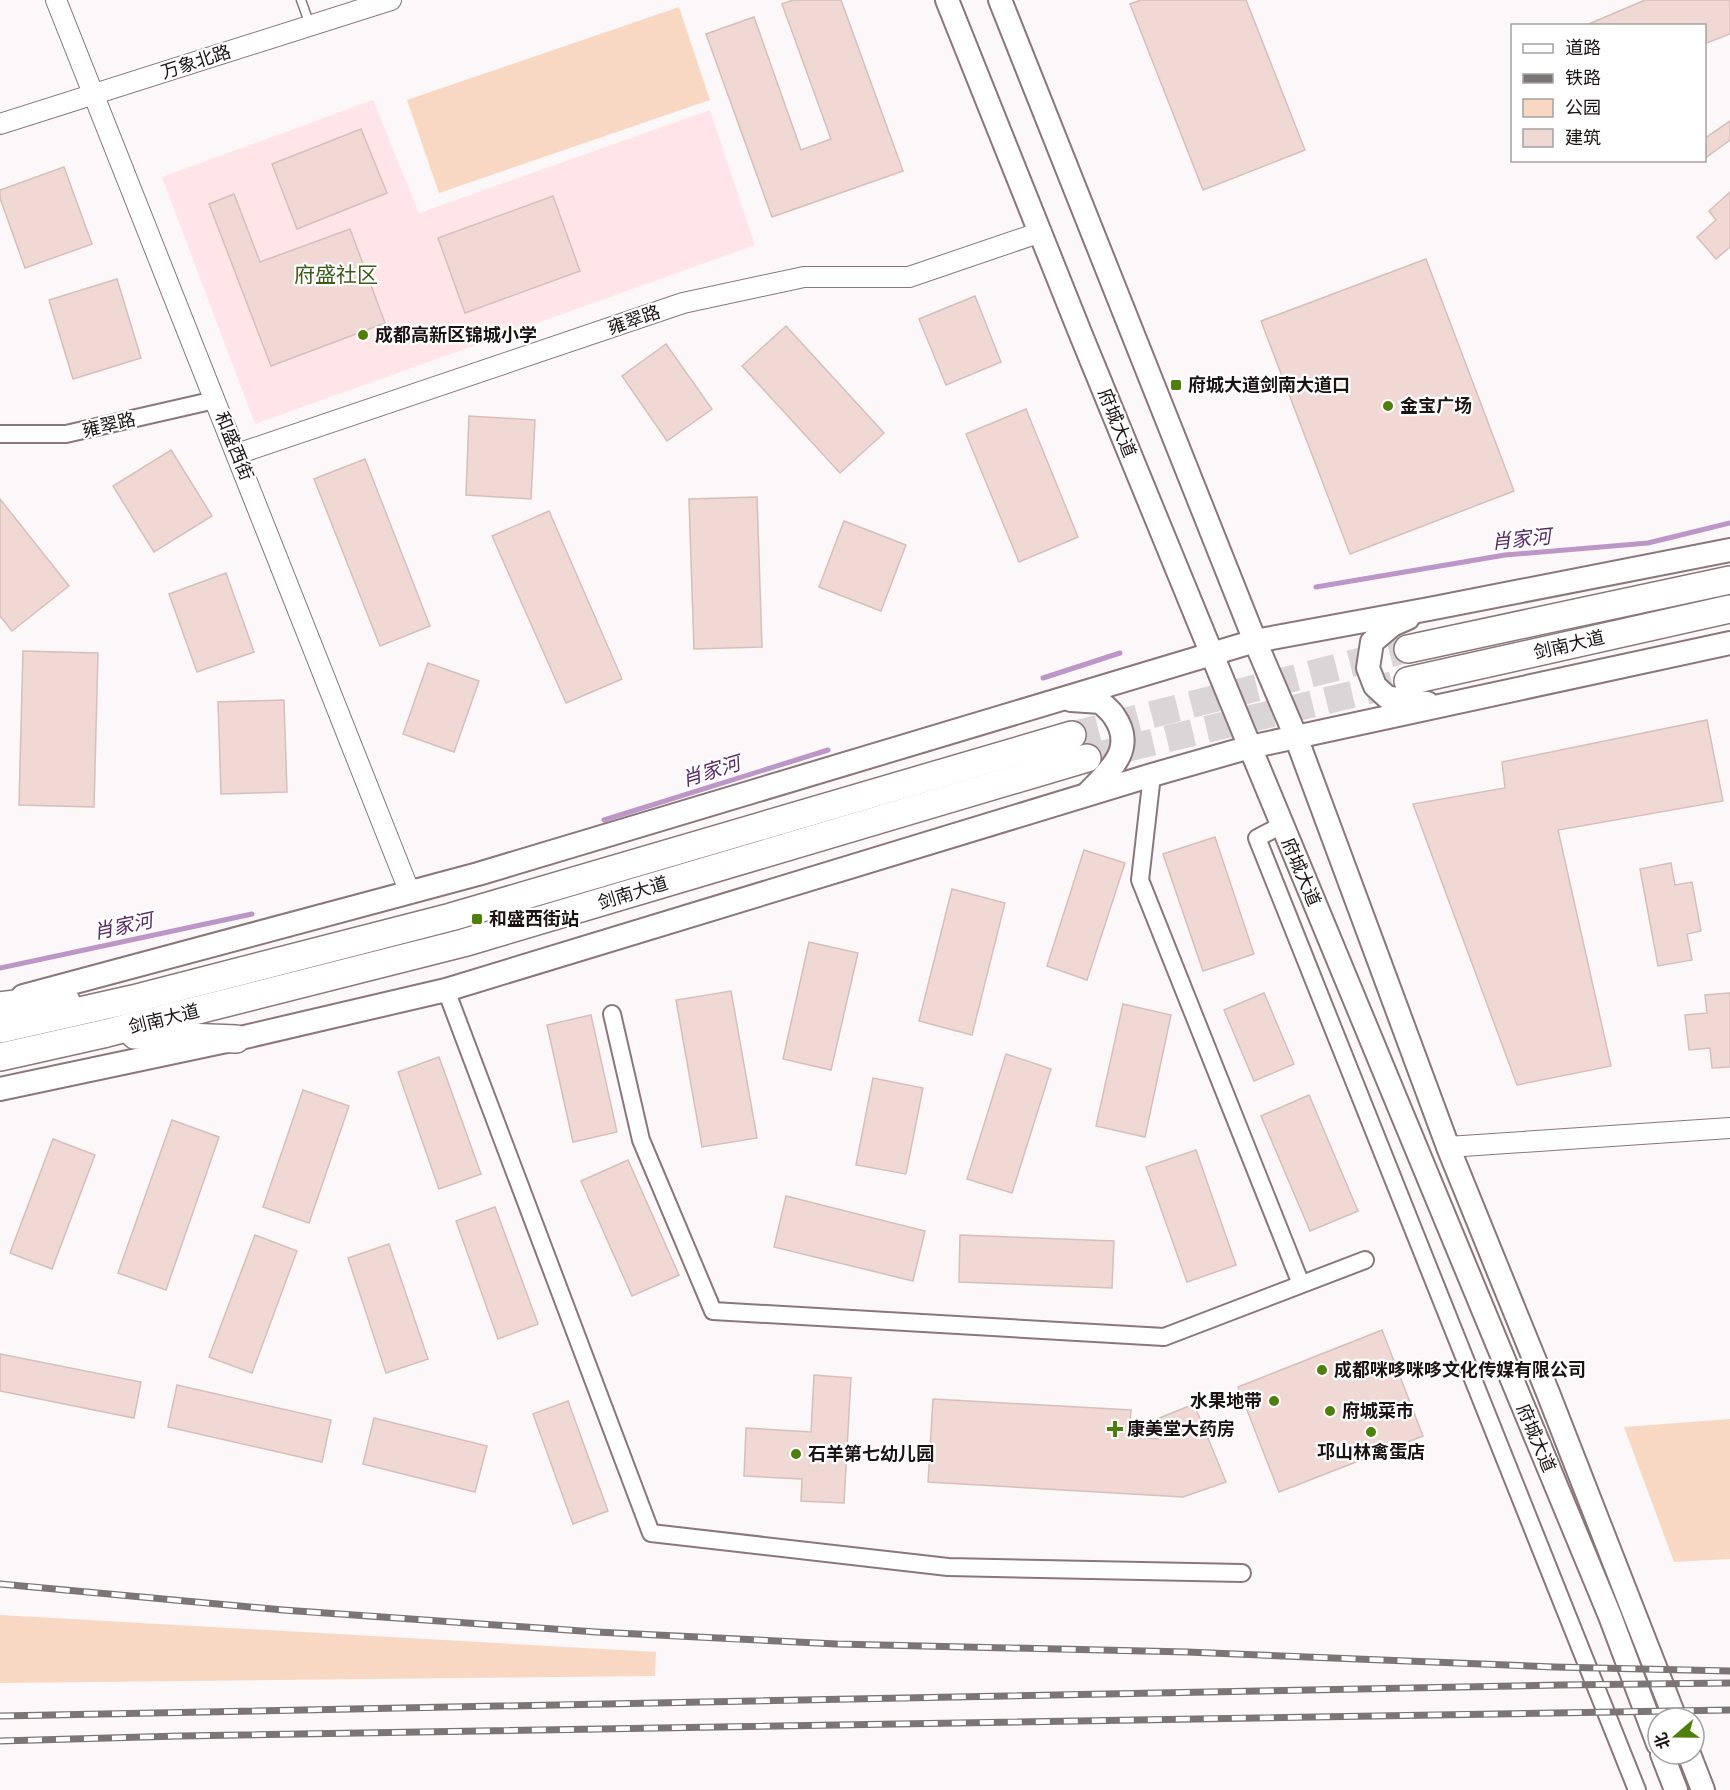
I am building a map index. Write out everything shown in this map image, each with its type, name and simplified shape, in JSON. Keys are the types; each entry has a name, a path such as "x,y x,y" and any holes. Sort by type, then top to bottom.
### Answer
{"highway":[{"name":"剑南大道","path":"1408,649 1730,580"},
{"name":"剑南大道","path":"1408,681 1730,609"},
{"name":"剑南大道","path":"0,1029 133,999 451,917 1072,735"},
{"name":"剑南大道","path":"0,1057 107,1033 463,943 1087,758"},
{"path":"0,1004 133,999"},
{"path":"107,1033 236,1040"}],"main road":[{"name":"府城大道","path":"947,0 1081,335 1282,825 1610,1616 1646,1712"},
{"name":"府城大道","path":"1000,0 1296,736 1448,1147 1548,1393 1670,1706"},
{"path":"0,1004 512,864 1256,640 1429,609 1730,550"},
{"path":"1429,609 1392,625 1372,642 1368,668 1375,686 1387,697 1405,701 1449,704"},
{"path":"0,1089 236,1040 446,990 1087,794 1250,747 1730,643"},
{"path":"1052,700 1101,702 1115,716 1121,732 1123,747 1116,763 1087,794"},
{"path":"1667,1766 1676,1790"},
{"path":"1694,1766 1703,1790"}],"street":[{"name":"和盛西街","path":"56,0 410,893"},
{"name":"万象北路","path":"0,124 391,0"},
{"name":"雍翠路","path":"237,454 682,303 804,277 909,277 1041,232"},
{"name":"雍翠路","path":"0,434 66,434 216,400"},
{"path":"1152,775 1140,880 1301,1284"},
{"path":"1282,825 1257,838 1637,1790"},
{"path":"446,990 651,1533 948,1567 1242,1573"},
{"path":"612,1014 641,1140 713,1311 1164,1337 1365,1260"},
{"path":"1448,1147 1730,1128"}],"lane":[{"path":"301,0 310,26"}],"shaded area":[{"name":"成都高新区锦城小学","path":"373,100 419,213 710,110 755,245 255,424 162,177"}],"green space":[{"path":"679,7 710,100 439,193 407,100"},
{"path":"1730,1419 1730,1559 1674,1562 1624,1427"},
{"path":"0,1615 656,1652 655,1676 0,1683"}],"building":[{"path":"793,0 841,0 903,171 772,217 706,34 754,17 801,150 831,139 782,4"},
{"path":"1141,0 1246,0 1305,150 1203,190 1130,4"},
{"path":"1645,0 1730,0 1730,34 1706,43 1706,24 1589,24"},
{"path":"1730,121 1730,140 1706,158 1706,138"},
{"path":"361,129 387,193 297,229 272,164"},
{"path":"64,167 92,244 25,268 0,198 0,190"},
{"path":"1730,192 1730,247 1716,259 1697,237 1716,220 1709,211"},
{"path":"234,194 260,262 350,229 385,323 271,366 209,204"},
{"path":"553,196 580,271 465,313 438,238"},
{"name":"金宝广场","path":"1426,259 1514,491 1350,554 1261,321"},
{"path":"117,279 141,358 73,379 49,300"},
{"path":"975,296 1001,362 946,385 919,319"},
{"path":"786,326 884,433 840,473 742,366"},
{"path":"666,344 712,409 667,441 622,376"},
{"path":"1026,409 1078,537 1019,562 966,434"},
{"path":"469,416 535,420 531,499 466,495"},
{"path":"171,450 212,516 154,552 113,486"},
{"path":"365,459 430,626 380,646 314,479"},
{"path":"757,497 762,647 694,649 689,499"},
{"path":"0,499 69,586 12,631 0,616"},
{"path":"549,511 622,679 566,703 492,536"},
{"path":"844,521 906,545 881,611 819,587"},
{"path":"226,573 254,652 197,672 169,594"},
{"path":"23,651 98,653 94,807 19,805"},
{"path":"428,663 479,681 454,752 403,734"},
{"path":"284,700 287,792 221,794 218,702"},
{"path":"1707,720 1723,801 1558,830 1611,1066 1517,1085 1413,804 1505,788 1502,762"},
{"path":"1215,837 1254,954 1203,971 1163,854"},
{"path":"1084,850 1125,863 1087,980 1047,966"},
{"path":"1671,863 1675,885 1692,882 1701,931 1687,934 1692,960 1658,966 1640,869"},
{"path":"952,889 1005,903 972,1035 919,1021"},
{"path":"809,942 858,953 831,1070 783,1059"},
{"path":"731,991 757,1138 702,1147 676,1000"},
{"path":"1264,993 1294,1064 1254,1081 1224,1010"},
{"path":"1730,993 1730,1067 1712,1068 1710,1048 1689,1050 1685,1015 1707,1013 1705,995"},
{"path":"1123,1004 1171,1015 1145,1137 1096,1126"},
{"path":"591,1015 617,1132 573,1142 547,1025"},
{"path":"1006,1054 1051,1069 1012,1193 967,1179"},
{"path":"439,1057 481,1174 439,1189 398,1072"},
{"path":"873,1078 923,1088 906,1174 856,1165"},
{"path":"303,1090 349,1106 309,1223 263,1207"},
{"path":"1309,1095 1358,1211 1310,1231 1261,1116"},
{"path":"172,1120 219,1137 166,1290 118,1273"},
{"path":"53,1139 95,1155 52,1269 10,1253"},
{"path":"1196,1150 1236,1265 1187,1282 1146,1167"},
{"path":"628,1160 679,1275 632,1296 581,1181"},
{"path":"786,1196 925,1231 913,1281 774,1247"},
{"path":"495,1207 538,1324 498,1339 456,1221"},
{"path":"255,1235 297,1251 252,1373 209,1357"},
{"path":"960,1235 1114,1241 1112,1288 959,1282"},
{"path":"389,1244 428,1359 386,1373 348,1258"},
{"name":"府城菜市","path":"1382,1330 1423,1436 1279,1492 1238,1387"},
{"path":"0,1354 141,1382 134,1418 0,1391"},
{"name":"石羊第七幼儿园","path":"814,1375 851,1378 844,1503 801,1501 802,1479 744,1476 746,1428 811,1432"},
{"path":"177,1385 331,1420 322,1462 168,1427"},
{"path":"933,1399 1131,1410 1129,1437 1158,1439 1152,1421 1194,1404 1226,1482 1183,1497 928,1482"},
{"path":"568,1401 608,1511 573,1524 533,1414"},
{"path":"374,1418 487,1446 475,1492 363,1464"}],"waterway":[{"name":"肖家河","path":"1316,587 1505,555 1648,543 1730,523"},
{"name":"肖家河","path":"1043,678 1120,653"},
{"name":"肖家河","path":"604,820 828,750"},
{"name":"肖家河","path":"0,968 252,914"}],"tunnel":[{"path":"1072,735 1408,649"},
{"path":"1087,758 1408,681"}],"railway":[{"path":"0,1584 283,1610 596,1632 837,1644 1187,1652 1554,1667 1730,1671"},
{"path":"0,1716 1730,1683"},
{"path":"0,1741 1730,1710"}],"place":[{"name":"成都高新区锦城小学","path":"363,335"},
{"name":"府城大道剑南大道口","path":"1176,385"},
{"name":"金宝广场","path":"1388,406"},
{"name":"和盛西街站","path":"477,919"},
{"name":"成都咪哆咪哆文化传媒有限公司","path":"1322,1370"},
{"name":"水果地带","path":"1274,1401"},
{"name":"府城菜市","path":"1330,1411"},
{"name":"康美堂大药房","path":"1115,1429"},
{"name":"邛山林禽蛋店","path":"1371,1432"},
{"name":"石羊第七幼儿园","path":"796,1454"}],"district":[{"name":"府盛社区","path":"336,274"}]}
